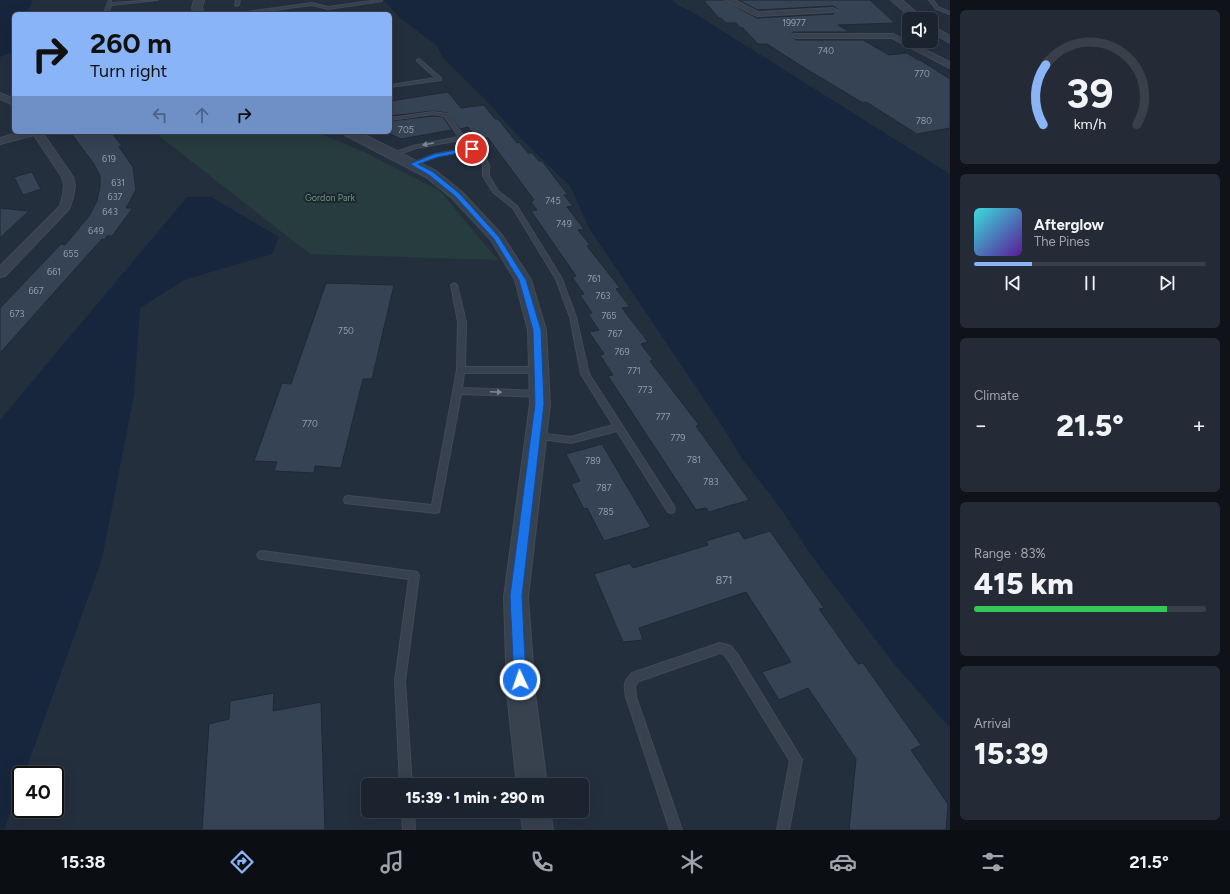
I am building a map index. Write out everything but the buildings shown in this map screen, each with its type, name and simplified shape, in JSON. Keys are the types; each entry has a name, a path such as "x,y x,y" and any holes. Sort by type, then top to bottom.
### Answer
{"street":[{"path":"199,0 199,12"},
{"path":"728,0 757,14 833,10 824,0"},
{"path":"896,0 911,12"},
{"path":"938,32 950,40"},
{"path":"796,36 893,36 950,64"},
{"path":"0,96 12,101"},
{"path":"0,141 25,134"},
{"path":"0,273 65,207 69,194 69,182 66,174 38,134"},
{"path":"353,134 414,164 431,174 457,195 497,238 523,280 537,330 540,394 516,596 521,693 531,778"},
{"path":"536,818 538,830"}],"lane":[{"path":"107,12 110,2 156,0"},
{"path":"238,0 238,5"},
{"path":"931,0 937,8 950,13"},
{"path":"250,12 312,4 328,8 380,1"},
{"path":"392,86 439,79 419,60"},
{"path":"392,119 433,112 446,115 462,138 472,149 482,155 486,166 486,176 496,192 515,207 559,279 573,317 579,352 586,374 671,509"},
{"path":"394,154 415,147 462,138"},
{"path":"414,164 437,155 472,149"},
{"path":"348,500 436,509 461,370 462,322 454,285"},
{"path":"461,370 539,370"},
{"path":"457,391 540,394"},
{"path":"536,436 571,440 619,427"},
{"path":"262,555 414,575 400,681 406,778"},
{"path":"676,830 631,697 629,684 636,677 720,648 728,650 796,760 783,830"},
{"path":"408,818 409,830"}],"green space":[{"name":"Gordon Park","path":"157,134 321,134 362,151 440,191 498,260 310,254"}],"water":[{"path":"0,0 33,0 27,12 12,12 12,52 0,57"},
{"path":"384,0 672,0 950,174 950,728 895,665 811,555 779,506 740,456 723,427 589,228 570,186 517,135 488,102 443,58 437,46 399,17"},
{"path":"187,197 211,197 279,237 272,254 184,280 140,308 134,395 102,559 27,766 12,766 12,808 4,830 0,830 0,420"}],"route":[{"path":"472,149 437,155 414,164 431,174 457,195 497,238 523,280 537,330 540,404 516,596 520,680"}]}
